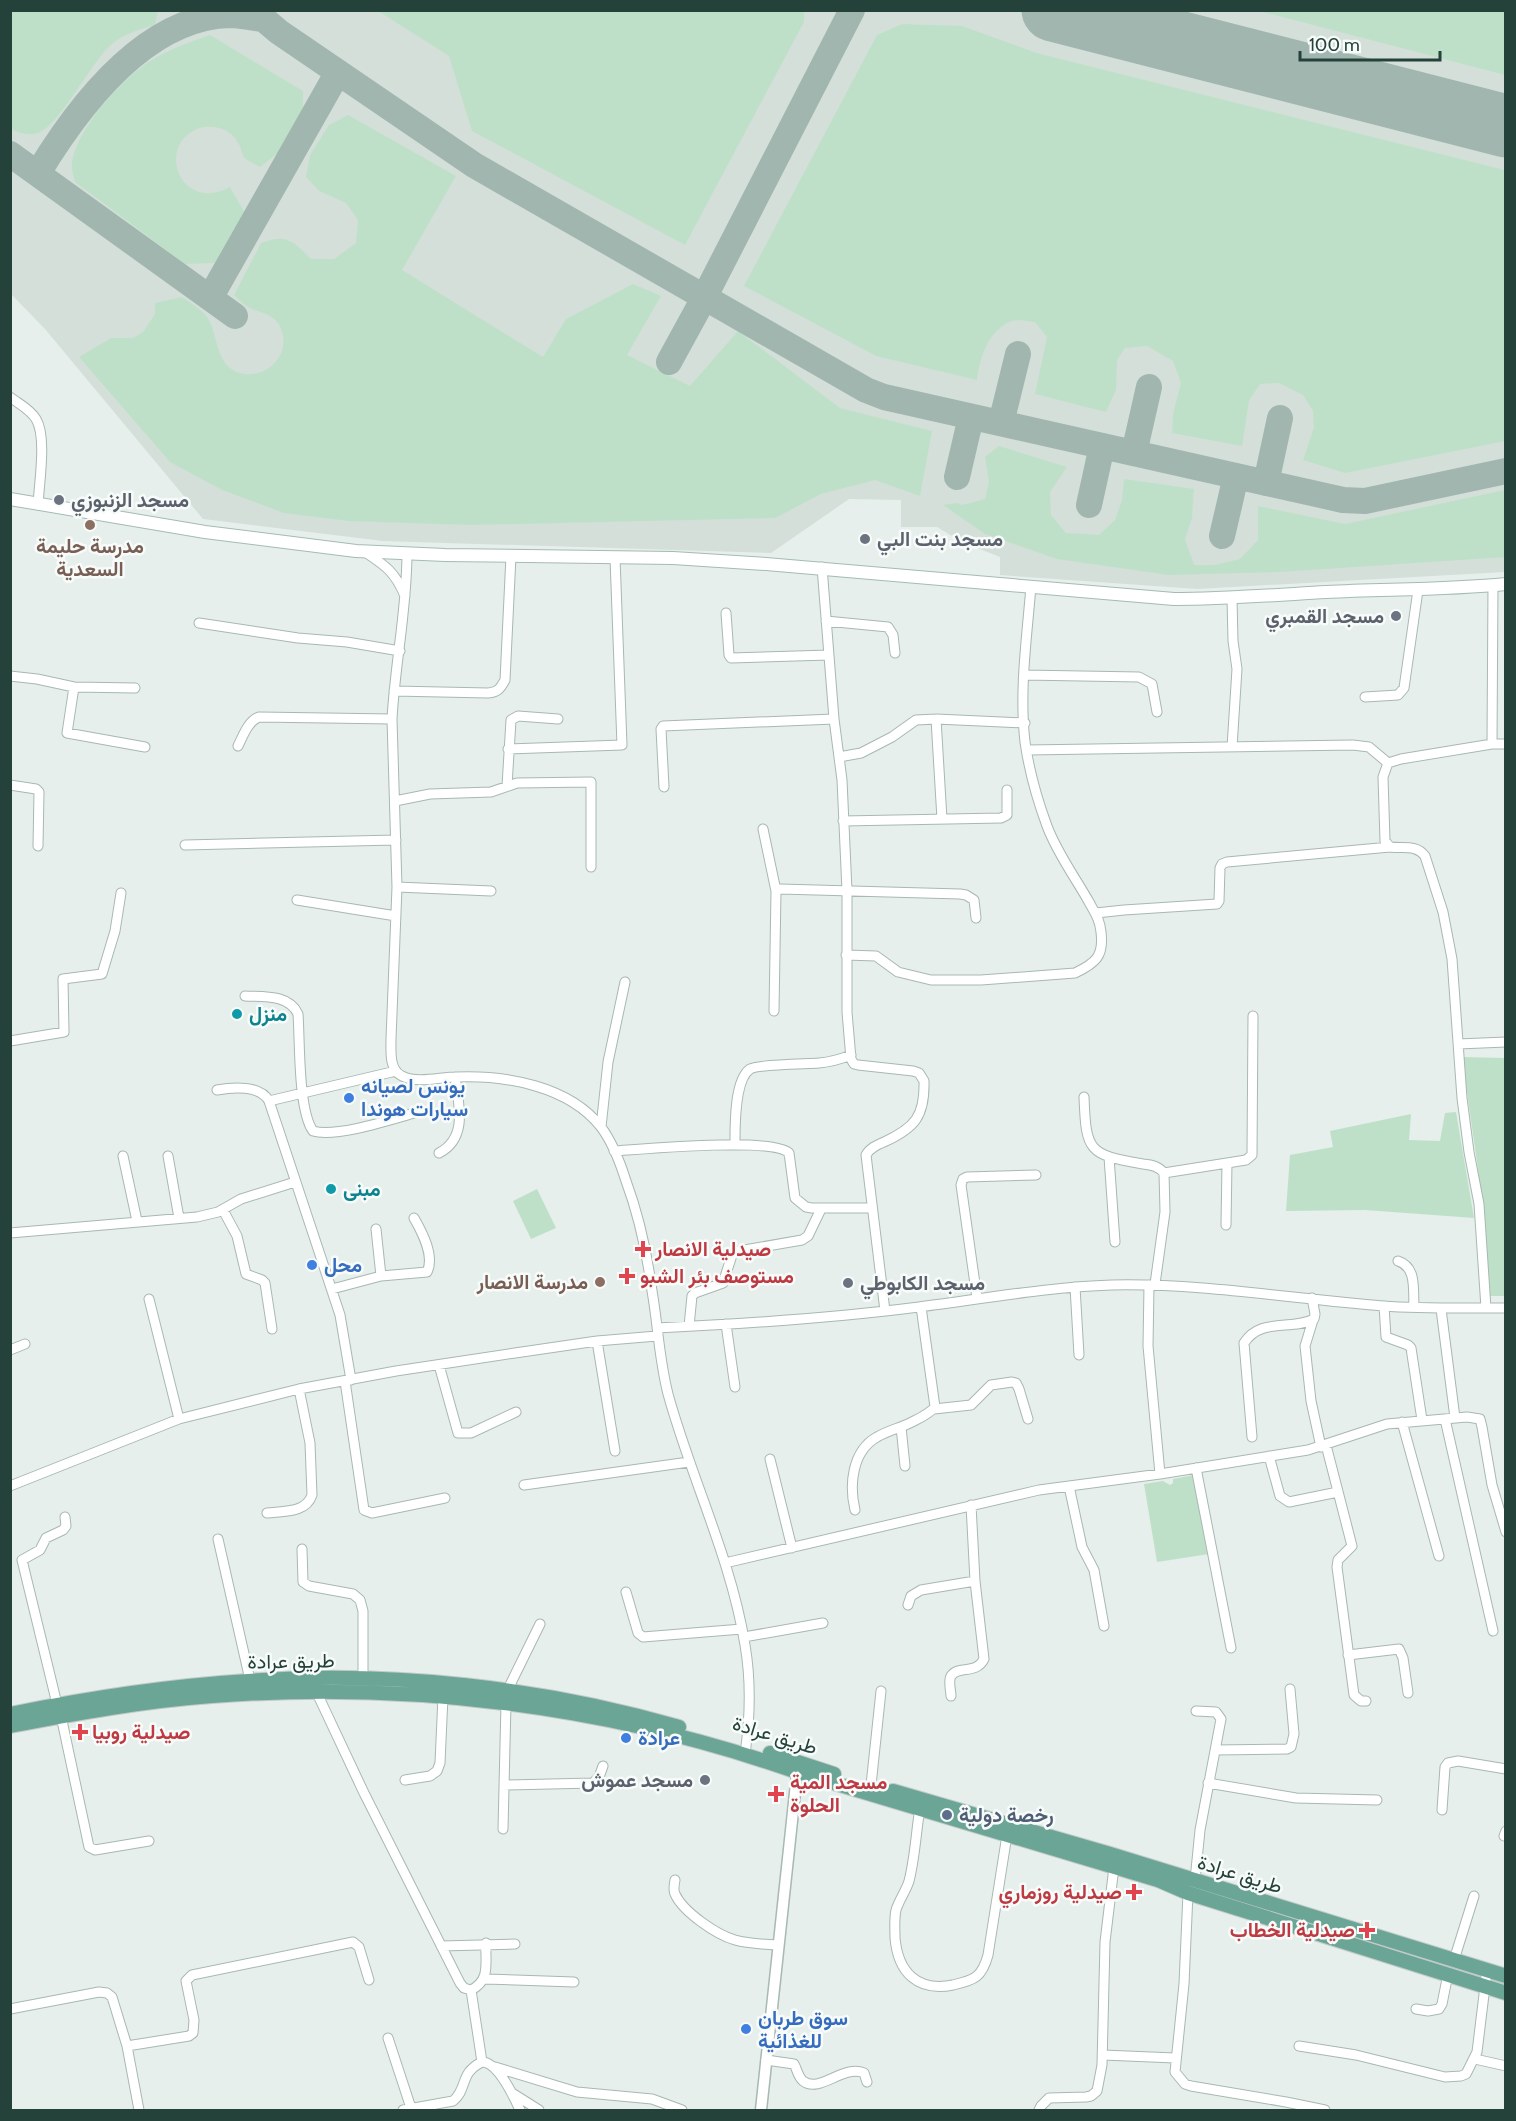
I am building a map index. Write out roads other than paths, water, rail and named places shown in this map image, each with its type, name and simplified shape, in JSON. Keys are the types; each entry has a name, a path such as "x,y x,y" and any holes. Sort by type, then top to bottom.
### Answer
{"main road":[{"path":"10,500 205,532 363,551 673,558 822,567 966,582 1174,599 1418,590 1499,584"},
{"name":"طريق عرادة","path":"10,1726 59,1710 168,1688 250,1680 363,1679 423,1682 507,1697"},
{"name":"طريق عرادة","path":"10,1714 93,1710 173,1699 250,1693 316,1691 507,1697 568,1702 658,1720 920,1808 1158,1880 1191,1886"},
{"name":"طريق عرادة","path":"798,1767 953,1807 1191,1886 1506,1976"},
{"path":"1191,1886 1506,1993"}],"street":[{"path":"10,397 30,412 39,427 41,453 38,505"},
{"path":"363,551 394,574 406,598"},
{"path":"407,553 406,598 392,718 397,887 391,1039 393,1064 396,1071 413,1079 496,1078 544,1089 582,1108 601,1127 614,1151 640,1222 668,1394 689,1462 725,1563 743,1633 748,1669 746,1750"},
{"path":"394,691 488,693 496,692 501,688 505,680 506,669 511,556"},
{"path":"508,749 622,745 615,558"},
{"path":"822,567 843,821 847,891 847,1023 851,1055 854,1064 913,1071 919,1073 924,1081 919,1113 914,1125 871,1149 866,1155 885,1311"},
{"path":"1492,744 1499,584"},
{"path":"846,955 876,956 898,972 931,980 981,980 1075,973 1088,967 1100,955 1101,931 1096,913 1064,860 1048,827 1030,768 1024,723 1024,675 1031,586"},
{"path":"1365,697 1398,695 1404,688 1418,590"},
{"path":"1232,598 1233,641 1237,669 1232,747"},
{"path":"726,613 731,658 829,655"},
{"path":"826,621 888,627 893,635 895,653"},
{"path":"199,623 400,651"},
{"path":"1024,675 1138,677 1152,684 1158,712"},
{"path":"10,676 37,678 74,687 135,688"},
{"path":"74,687 67,733 145,747"},
{"path":"238,746 255,717 392,718"},
{"path":"507,786 511,720 514,717 558,719"},
{"path":"664,787 661,729 663,726 834,719"},
{"path":"936,719 942,819"},
{"path":"839,757 861,753 892,737 916,720 1024,723"},
{"path":"1388,763 1492,744 1506,744"},
{"path":"1027,750 1353,745 1369,747 1388,763"},
{"path":"1388,763 1383,777 1383,816 1386,841 1390,848"},
{"path":"395,801 430,794 491,792 517,783 591,782 591,867"},
{"path":"10,785 36,789 39,792 38,846"},
{"path":"843,821 977,819 1006,816 1007,790"},
{"path":"763,829 776,891 774,1011"},
{"path":"185,844 396,840"},
{"path":"1096,913 1217,904 1220,868 1227,862 1390,848 1415,848 1425,856 1443,912 1452,959 1469,1152 1479,1204 1486,1308"},
{"path":"397,887 491,891"},
{"path":"776,891 780,889 966,895 974,900 976,918"},
{"path":"10,1041 64,1032 63,979 102,974 115,931 121,893"},
{"path":"297,900 396,916"},
{"path":"601,1127 608,1062 625,982"},
{"path":"245,996 283,999 295,1007 298,1014 303,1092 309,1126 313,1131 322,1134 371,1125 418,1112"},
{"path":"1164,1173 1246,1160 1253,1151 1253,1016"},
{"path":"1458,1044 1506,1042"},
{"path":"735,1145 739,1095 743,1078 750,1070 761,1067 821,1063 851,1055"},
{"path":"269,1101 396,1071"},
{"path":"439,1153 454,1143 458,1131 459,1107 455,1077"},
{"path":"218,1090 238,1088 260,1092 269,1101 340,1315 364,1510 372,1513 445,1498"},
{"path":"1084,1097 1087,1137 1095,1149 1109,1157 1156,1166 1164,1173 1165,1212 1152,1285 1148,1346 1160,1474"},
{"path":"614,1151 735,1145 785,1149 789,1153 795,1198 806,1207 872,1208"},
{"path":"123,1155 137,1221"},
{"path":"168,1156 179,1218"},
{"path":"1109,1157 1115,1242"},
{"path":"1226,1225 1227,1163"},
{"path":"977,1298 961,1185 963,1179 1036,1175"},
{"path":"10,1233 212,1214 241,1199 295,1182"},
{"path":"689,1326 692,1296 723,1283 733,1251 802,1240 808,1236 822,1209"},
{"path":"223,1210 237,1236 246,1274 262,1280 265,1284 272,1329"},
{"path":"332,1289 381,1276 424,1274 429,1270 424,1240 414,1218"},
{"path":"376,1228 381,1276"},
{"path":"1398,1261 1404,1263 1411,1271 1414,1307"},
{"path":"10,1485 179,1419 299,1389 689,1326 885,1311 1075,1287 1152,1285 1384,1306 1441,1309 1506,1308"},
{"path":"1075,1287 1079,1355"},
{"path":"1312,1298 1315,1314 1305,1347 1311,1401 1352,1546 1338,1560 1337,1567 1354,1695 1361,1701 1366,1701"},
{"path":"149,1299 179,1419"},
{"path":"1384,1306 1386,1337 1411,1348 1422,1420"},
{"path":"921,1307 934,1409"},
{"path":"1441,1309 1450,1418 1493,1630"},
{"path":"1252,1437 1244,1343 1250,1336 1266,1326 1313,1320"},
{"path":"726,1324 735,1387"},
{"path":"597,1341 615,1451"},
{"path":"10,1350 25,1344"},
{"path":"439,1365 458,1433 471,1433 516,1412"},
{"path":"855,1509 854,1471 862,1450 877,1437 934,1409 971,1405 991,1385 1012,1382 1016,1383 1019,1389 1028,1419"},
{"path":"267,1514 302,1508 310,1501 312,1495 310,1443 299,1389"},
{"path":"725,1563 1039,1490 1160,1474 1269,1456 1323,1446 1379,1426 1450,1418 1480,1419 1495,1497 1506,1532"},
{"path":"1402,1422 1439,1556"},
{"path":"901,1427 905,1466"},
{"path":"1269,1456 1280,1496 1284,1500 1289,1502 1338,1492"},
{"path":"770,1459 792,1548"},
{"path":"524,1485 689,1462"},
{"path":"1196,1468 1231,1648"},
{"path":"1069,1486 1082,1547 1095,1570 1104,1626"},
{"path":"951,1696 950,1679 952,1675 959,1671 976,1668 984,1659 975,1581 971,1506"},
{"path":"65,1517 66,1526 63,1530 46,1538 40,1550 22,1560 59,1710 89,1847 95,1850 148,1840"},
{"path":"218,1539 250,1680"},
{"path":"302,1549 303,1582 309,1586 353,1594 360,1600 363,1611 363,1679"},
{"path":"908,1605 911,1596 921,1590 975,1581"},
{"path":"626,1592 638,1633 643,1637 743,1633 823,1623"},
{"path":"503,1829 507,1697 540,1624"},
{"path":"1348,1655 1399,1649 1403,1658 1408,1693"},
{"path":"1216,1750 1287,1749 1292,1747 1294,1734 1290,1689"},
{"path":"316,1691 364,1793 464,1988 471,1990 485,1979 486,1944"},
{"path":"871,1785 881,1691"},
{"path":"405,1780 430,1776 437,1771 440,1763 442,1696"},
{"path":"1196,1711 1212,1710 1221,1719 1191,1886 1175,2072 1185,2084 1325,2110"},
{"path":"1442,1810 1445,1767 1448,1763 1458,1761 1506,1769"},
{"path":"504,1785 593,1783 599,1777 603,1766"},
{"path":"761,2110 798,1767"},
{"path":"1208,1782 1296,1798 1377,1800"},
{"path":"920,1808 909,1882 896,1908 894,1926 899,1959 908,1973 921,1984 953,1985 974,1979 982,1972 990,1945 1007,1835"},
{"path":"1039,2110 1049,2098 1086,2097 1094,2094 1098,2088 1103,2055 1105,1942 1114,1867"},
{"path":"675,1880 675,1895 712,1930 738,1941 778,1946"},
{"path":"1454,1960 1474,1896"},
{"path":"127,2046 189,2036 193,2033 194,2020 186,1981 192,1975 353,1942 359,1947 369,1980"},
{"path":"441,1946 515,1944"},
{"path":"1299,2046 1356,2055 1445,2077 1466,2074 1474,2059 1488,1970"},
{"path":"1416,2009 1428,2012 1439,2009 1448,1974"},
{"path":"485,1979 574,1982"},
{"path":"471,1990 482,2062"},
{"path":"10,2009 99,1992 107,1993 112,1997 127,2046 137,2110"},
{"path":"388,2038 407,2109 453,2101 458,2097 466,2075 482,2062 490,2063 495,2067 520,2110"},
{"path":"1103,2055 1175,2058"},
{"path":"1474,2059 1506,2066"},
{"path":"766,2060 794,2064 807,2083 822,2083 850,2070 864,2073 867,2082"},
{"path":"495,2067 577,2092 652,2099 682,2110"},
{"path":"512,2093 538,2110"}],"place":[{"name":"مسجد الزنبوزي","path":"59,500"},
{"name":"مدرسة حليمة السعدية","path":"90,525"},
{"name":"مسجد بنت البي","path":"865,539"},
{"name":"مسجد القمبري","path":"1396,616"},
{"name":"منزل","path":"237,1014"},
{"name":"يونس لصيانه سيارات هوندا","path":"349,1098"},
{"name":"مبنى","path":"331,1189"},
{"name":"صيدلية الانصار","path":"643,1249"},
{"name":"محل","path":"312,1265"},
{"name":"مستوصف بئر الشبو","path":"627,1276"},
{"name":"مدرسة الانصار","path":"600,1282"},
{"name":"مسجد الكابوطي","path":"848,1283"},
{"name":"صيدلية روبيا","path":"80,1732"},
{"name":"عرادة","path":"626,1738"},
{"name":"مسجد عموش","path":"705,1780"},
{"name":"مسجد المية الحلوة","path":"776,1794"},
{"name":"رخصة دولية","path":"947,1815"},
{"name":"صيدلية روزماري","path":"1134,1892"},
{"name":"صيدلية الخطاب","path":"1367,1930"},
{"name":"سوق طربان للغذائية","path":"746,2029"}]}
